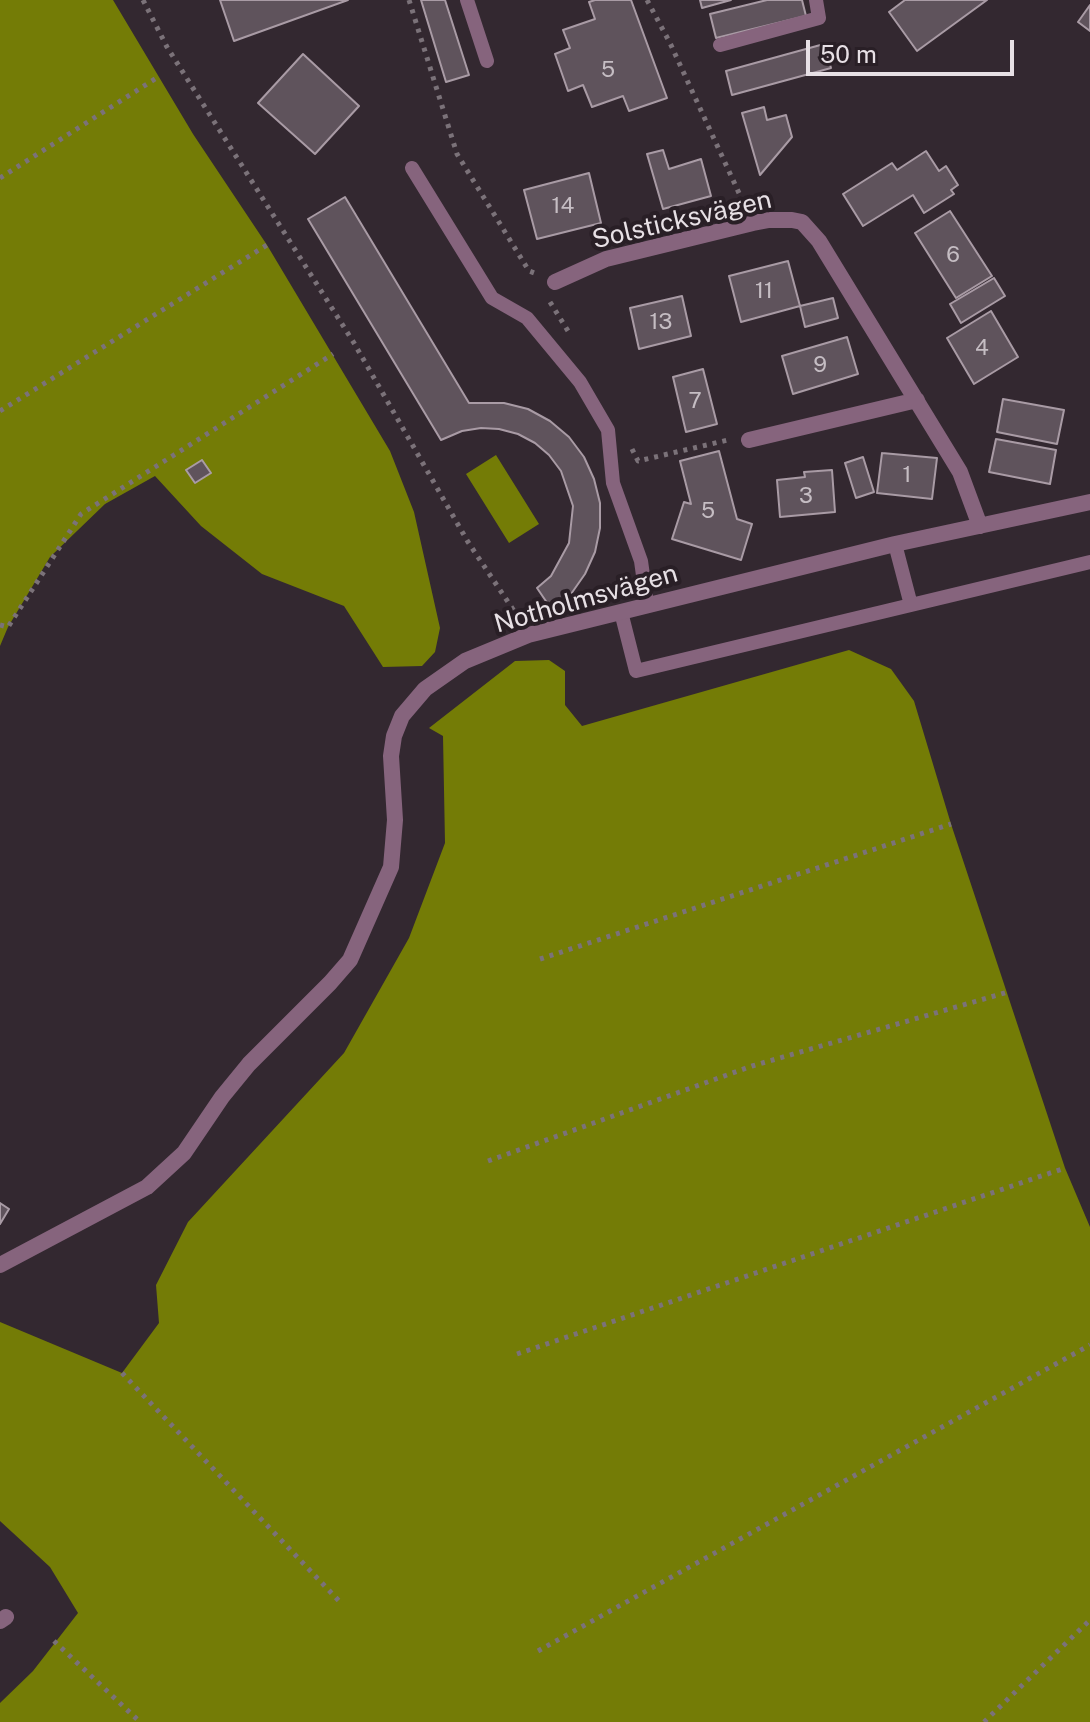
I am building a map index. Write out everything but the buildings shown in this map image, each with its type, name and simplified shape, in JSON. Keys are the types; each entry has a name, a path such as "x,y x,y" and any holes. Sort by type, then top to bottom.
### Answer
{"street":[{"name":"Solsticksvägen","path":"555,282 606,259 753,223 792,220 809,228 960,472 980,526"},
{"path":"749,440 917,400"},
{"name":"Notholmsvägen","path":"0,1265 147,1187 184,1153 249,1064 350,960 391,867 395,820 391,756 394,736 402,716 425,689 465,661 528,635 895,544 1090,502"}],"lane":[{"path":"467,0 487,61"},
{"path":"720,45 819,18 816,0"},
{"path":"412,168 492,298 527,318 580,382 608,430 613,483 641,561 647,604"},
{"path":"895,544 911,605"},
{"path":"621,612 636,671 1090,562"}],"path":[{"path":"143,0 167,47 354,343 468,542 511,604 528,635"},
{"path":"409,0 457,154 529,271 555,282 549,300 568,332"},
{"path":"647,0 753,223"},
{"path":"0,178 158,77"},
{"path":"0,411 267,245"},
{"path":"0,625 8,627 81,514 333,354"},
{"path":"631,448 638,461 740,438 749,440"},
{"path":"540,959 951,824"},
{"path":"488,1161 752,1066 1008,992"},
{"path":"517,1354 1065,1168"},
{"path":"538,1651 1090,1345"},
{"path":"122,1373 341,1603"},
{"path":"984,1722 1090,1620"},
{"path":"54,1641 140,1722"}],"shaded area":[{"path":"0,0 113,0 193,134 267,245 390,451 414,512 440,628 435,652 422,666 383,667 344,606 262,574 201,526 155,476 105,504 50,557 0,646"},
{"path":"496,455 539,524 509,543 466,474"},
{"path":"849,650 891,669 914,701 951,824 1065,1168 1090,1227 1090,1722 0,1722 0,1703 33,1671 78,1613 50,1567 0,1521 0,1322 122,1373 159,1323 156,1285 188,1222 344,1053 409,938 445,843 443,736 429,728 515,661 549,660 565,671 565,705 582,726"}]}
